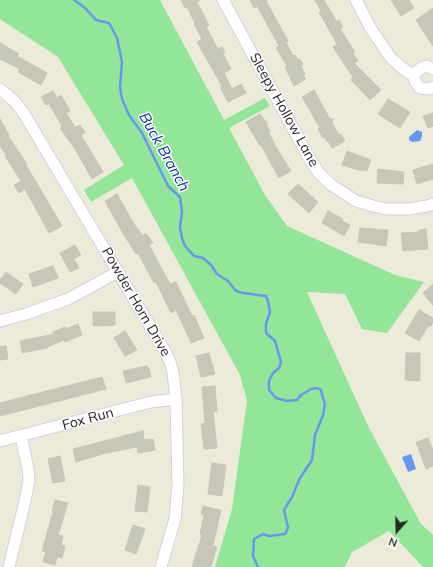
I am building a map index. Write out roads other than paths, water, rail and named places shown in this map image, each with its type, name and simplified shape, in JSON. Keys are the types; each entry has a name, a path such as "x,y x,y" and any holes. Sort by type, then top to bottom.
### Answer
{"street":[{"name":"Sleepy Hollow Lane","path":"223,0 308,156 318,172 330,184 356,201 386,209 409,209 433,204"},
{"path":"356,0 371,29 391,58 414,76 417,85 420,88 429,89 433,87"},
{"path":"414,76 419,69 423,67 427,66 433,69"},
{"name":"Powder Horn Drive","path":"0,89 15,102 23,112 118,272 170,362 174,372 178,485 175,519 161,567"},
{"path":"0,321 26,314 68,299 118,272"},
{"name":"Fox Run","path":"0,441 151,402 176,399"},
{"path":"9,567 29,480 21,436"}],"water":[{"path":"417,130 422,132 420,141 412,142 409,140 409,137"},
{"path":"411,454 416,469 408,472 402,457"}],"waterway":[{"name":"Buck Branch","path":"74,0 85,8 96,20 109,23 117,38 122,62 120,87 122,99 129,115 142,133 168,186 180,197 182,212 180,227 185,246 194,256 203,258 211,265 217,274 228,281 236,291 266,296 270,312 266,324 266,333 275,341 281,362 279,368 273,373 269,381 269,390 276,398 287,401 297,400 301,395 311,389 317,388 321,390 325,404 323,415 315,435 312,460 300,478 292,497 284,510 288,528 285,534 269,536 263,534 254,539 253,556 258,567"}]}
